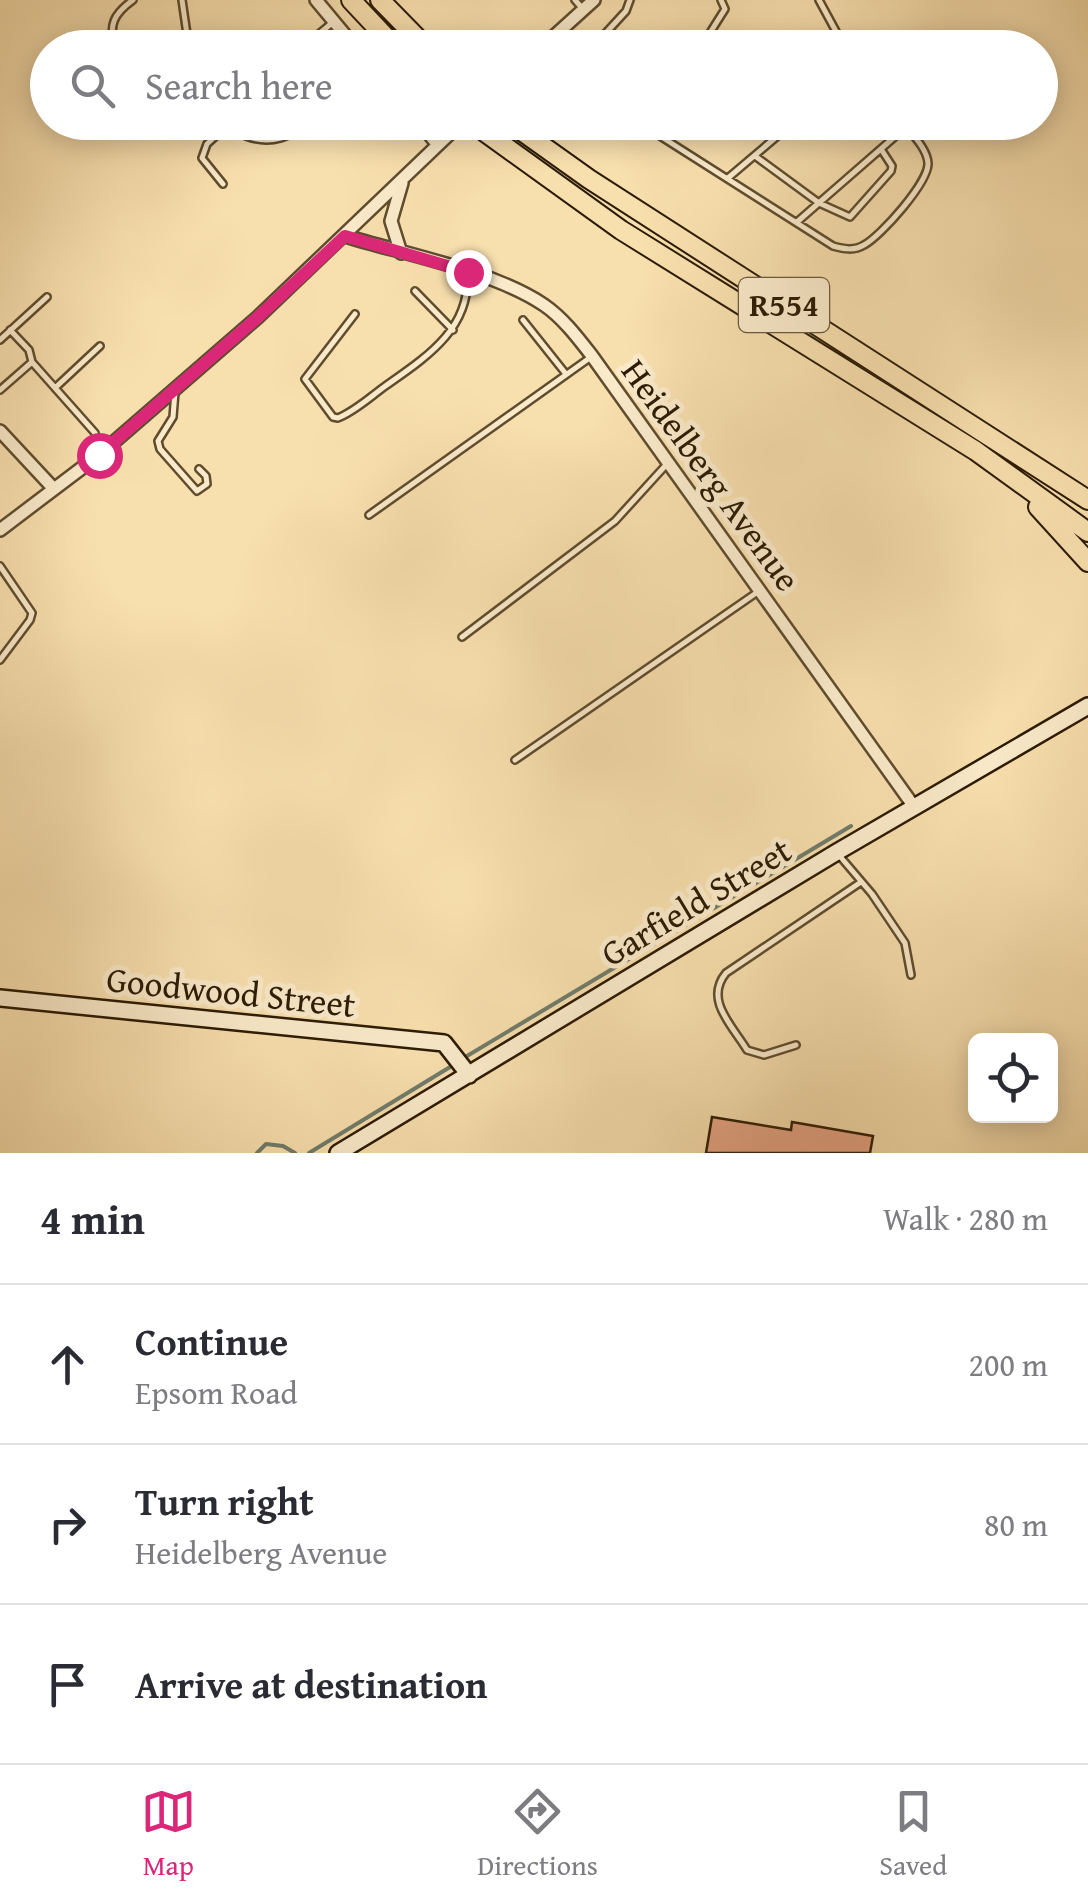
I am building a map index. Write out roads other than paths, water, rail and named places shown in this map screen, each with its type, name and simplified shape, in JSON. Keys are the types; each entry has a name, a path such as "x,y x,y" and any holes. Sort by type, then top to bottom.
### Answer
{"main road":[{"path":"350,0 379,30"},
{"path":"380,0 409,30"},
{"name":"R554","path":"496,140 620,230 976,451 1088,532"},
{"name":"R554","path":"533,140 589,180 1088,500"},
{"path":"976,451 1051,519 1088,562"}],"street":[{"path":"316,0 341,30"},
{"path":"558,30 579,5 594,0"},
{"path":"434,140 438,145"},
{"path":"0,530 99,455 175,389 345,236 443,140"},
{"path":"401,253 392,221 402,182"},
{"name":"Heidelberg Avenue","path":"345,236 468,272 548,307 592,356 915,808"},
{"path":"0,431 54,489"},
{"name":"Garfield Street","path":"338,1153 837,852 1088,706"},
{"name":"Goodwood Street","path":"0,998 353,1036 430,1040 453,1050 469,1075"}],"lane":[{"path":"113,30 112,22 118,11 133,0"},
{"path":"182,0 186,30"},
{"path":"609,30 626,11 630,0"},
{"path":"712,30 724,14 721,0"},
{"path":"819,0 835,30"},
{"path":"324,30 334,22"},
{"path":"212,140 202,158 223,184"},
{"path":"671,140 833,246 854,249 875,237 917,189 928,162 916,140"},
{"path":"728,178 773,140"},
{"path":"796,222 890,140"},
{"path":"755,156 819,203 846,217 854,214 892,171 881,149"},
{"path":"355,314 305,379 333,417 338,418 435,351 453,330 464,306 468,272"},
{"path":"416,291 453,330"},
{"path":"0,340 47,297"},
{"path":"523,320 566,374"},
{"path":"10,330 29,350 32,362 95,433"},
{"path":"54,388 100,346"},
{"path":"369,515 592,356"},
{"path":"0,390 32,362"},
{"path":"175,389 173,417 158,442 160,449 197,491 206,484 206,476 199,469"},
{"path":"462,637 615,521 668,463"},
{"path":"0,566 32,613 0,660"},
{"path":"515,760 759,590"},
{"path":"837,852 905,943 910,975"},
{"path":"796,1046 764,1055 747,1050 717,1001 717,984 742,962 861,882"}],"waterway":[{"path":"462,1059 851,826"},
{"path":"309,1153 455,1064"},
{"path":"257,1153 266,1144 283,1146 295,1153"}]}
